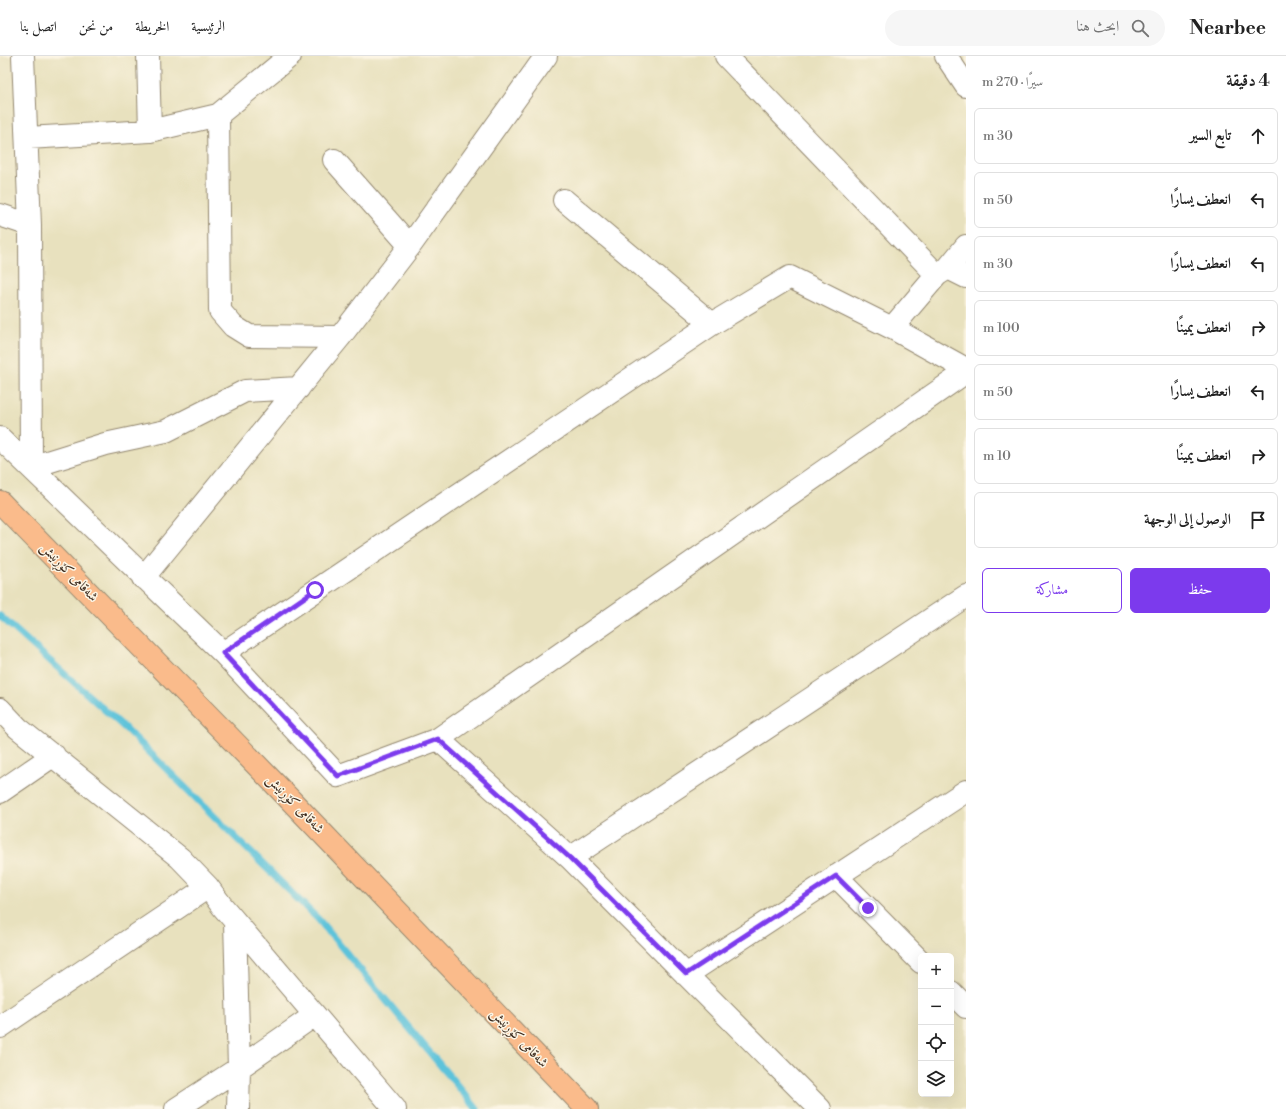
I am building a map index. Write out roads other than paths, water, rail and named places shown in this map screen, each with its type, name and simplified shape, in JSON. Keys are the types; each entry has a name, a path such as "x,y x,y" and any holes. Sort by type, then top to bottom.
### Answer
{"main road":[{"name":"شەقامی کۆڕنیش","path":"0,502 278,787 587,1109"}],"street":[{"path":"23,56 30,225 31,467"},
{"path":"148,56 150,131"},
{"path":"27,138 150,131 218,116 290,56"},
{"path":"143,578 340,337 410,246 546,56"},
{"path":"946,56 966,86"},
{"path":"738,60 950,273"},
{"path":"218,116 220,311 233,326 249,336 340,337"},
{"path":"334,160 410,246"},
{"path":"564,200 712,324"},
{"path":"0,214 30,225"},
{"path":"892,328 950,273 966,246"},
{"path":"223,653 712,324 790,277 892,328 966,369"},
{"path":"0,438 143,578 223,653 338,776 438,739 966,372"},
{"path":"31,467 105,444 166,432 246,390 299,388"},
{"path":"570,858 966,596"},
{"path":"0,709 18,728 54,755 180,858 208,887 235,922 395,1109"},
{"path":"438,739 570,858 820,1109"},
{"path":"0,792 54,755"},
{"path":"686,974 966,791"},
{"path":"836,876 918,959"},
{"path":"0,1027 208,887"},
{"path":"235,922 239,1068 238,1109"},
{"path":"176,1109 239,1068 315,1015"}],"waterway":[{"path":"0,616 127,730 318,919 477,1109"}]}
